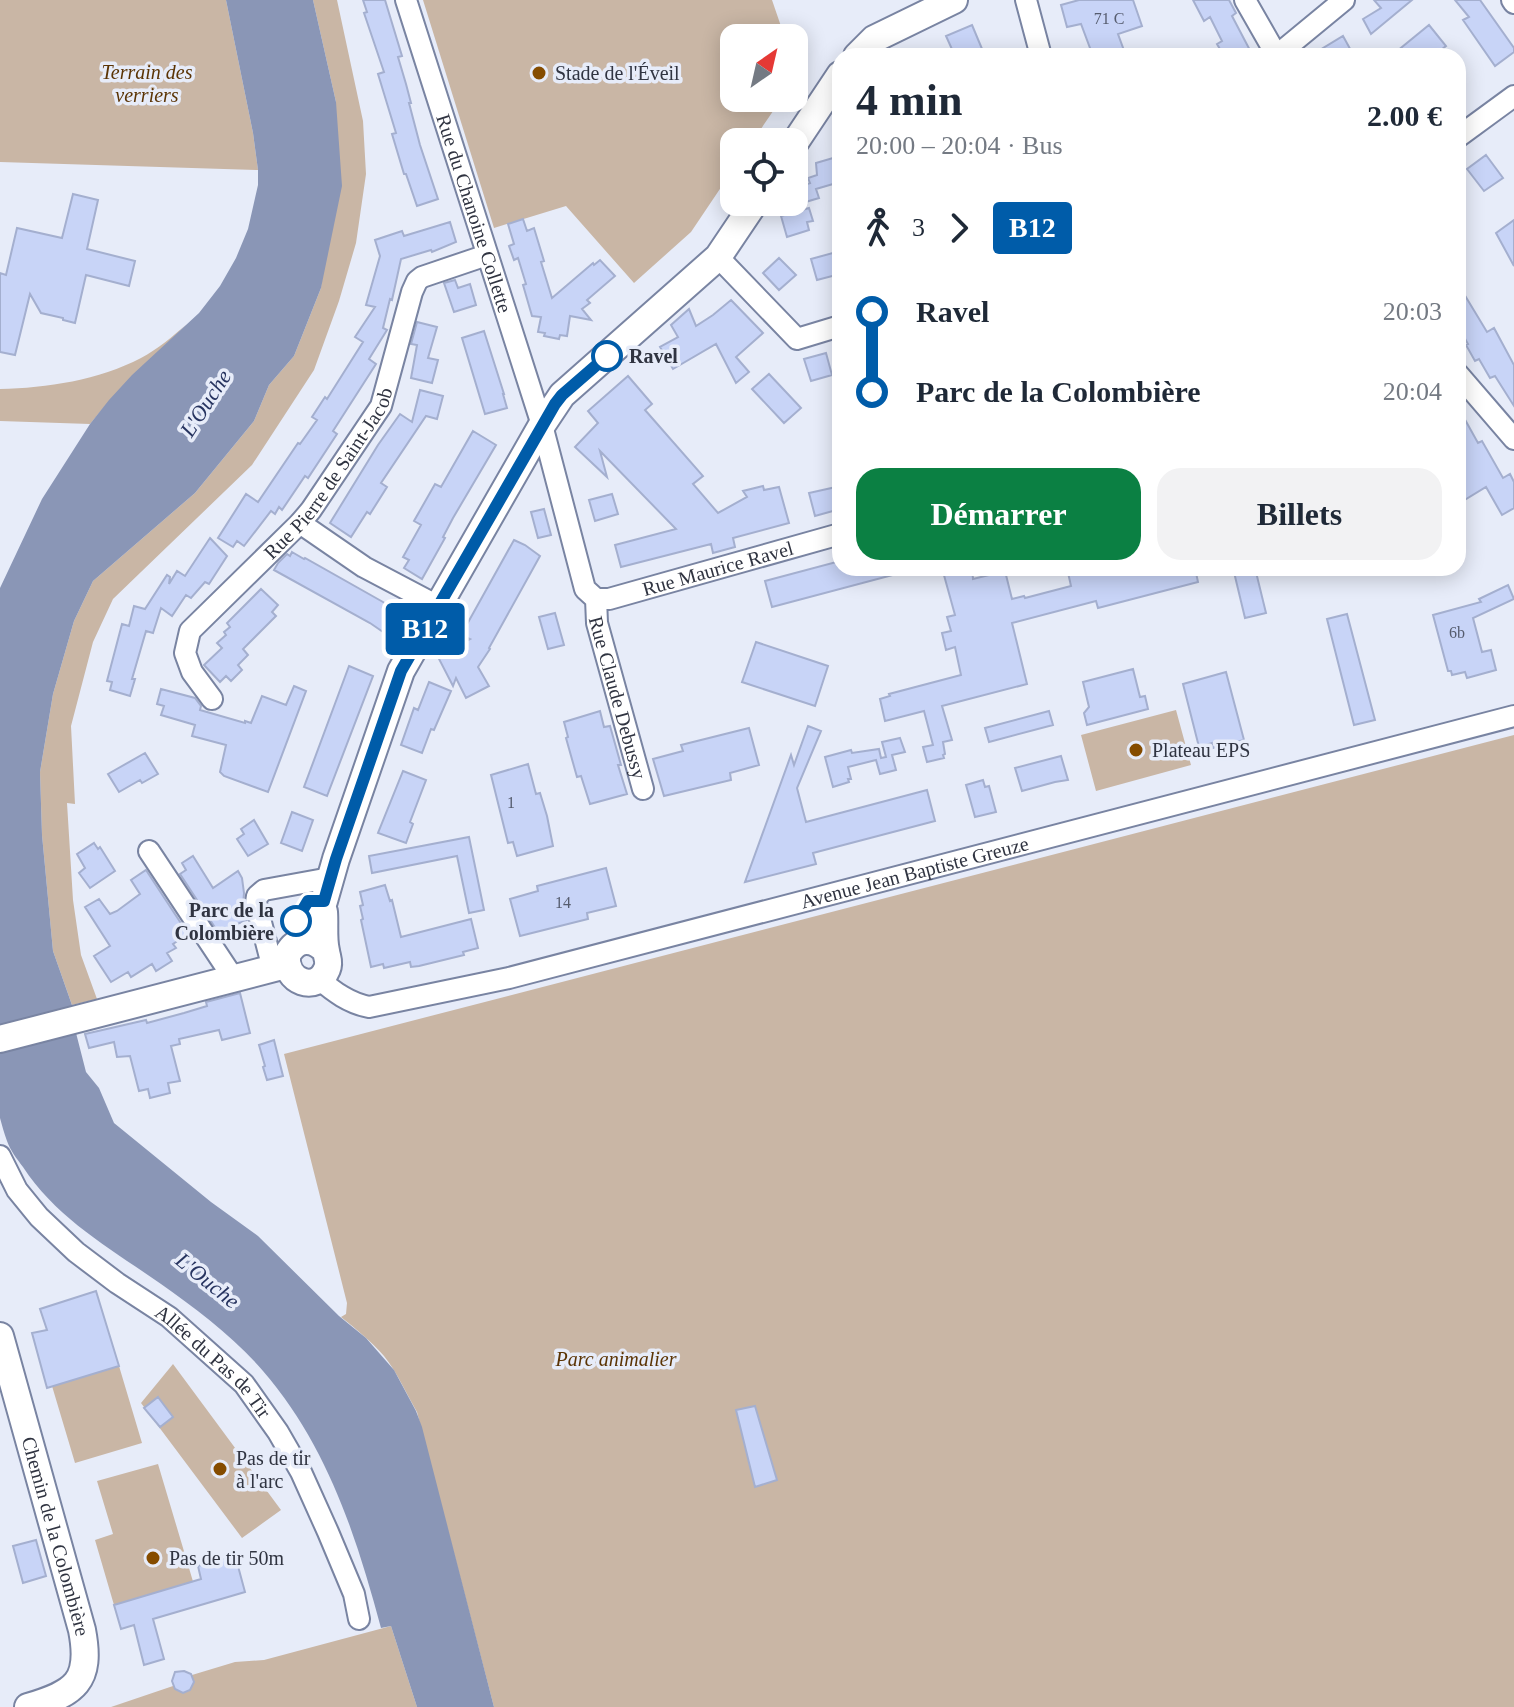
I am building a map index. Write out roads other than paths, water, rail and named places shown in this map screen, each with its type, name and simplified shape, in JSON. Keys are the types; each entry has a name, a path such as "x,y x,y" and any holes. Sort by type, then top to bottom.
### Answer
{"street":[{"name":"Rue du Chanoine Collette","path":"406,0 542,425"},
{"path":"865,48 874,39 954,0"},
{"path":"1026,0 1039,48"},
{"path":"1245,0 1272,48"},
{"path":"1286,48 1344,0"},
{"path":"805,128 832,87"},
{"path":"1466,131 1514,96"},
{"path":"316,945 327,889 401,671 542,425 562,395 718,257 746,216"},
{"name":"Rue Pierre de Saint-Jacob","path":"212,699 192,672 185,653 190,631 300,523 381,406 417,281 487,255"},
{"path":"718,257 797,339 832,328"},
{"path":"1466,383 1514,439"},
{"name":"Rue Claude Debussy","path":"542,425 585,589 596,599 597,623 643,789"},
{"path":"300,523 364,567 438,606"},
{"name":"Rue Maurice Ravel","path":"596,599 609,599 832,536"},
{"name":"Avenue Jean Baptiste Greuze","path":"319,979 351,1002 369,1007 509,978 1514,716"},
{"path":"149,851 234,979"},
{"path":"0,1039 280,967 291,947 301,941 316,945 329,961 319,979 302,982 280,967 256,903 257,896 264,890 327,889"},
{"name":"Allée du Pas de Tir","path":"0,1156 17,1190 39,1217 76,1252 169,1317 244,1384 278,1432 301,1472 354,1594 359,1619"},
{"name":"Chemin de la Colombière","path":"0,1336 86,1650 84,1670 74,1686 57,1699 28,1707"}],"water":[{"name":"L'Ouche","path":"226,0 313,0 336,102 342,186 321,288 294,356 269,385 254,421 195,493 93,581 74,621 53,694 40,772 42,835 53,951 73,1008 86,1072 99,1088 114,1123 258,1236 339,1316 366,1338 394,1370 422,1427 494,1707 417,1707 391,1626 381,1628 337,1492 305,1429 285,1399 252,1359 214,1324 68,1218 37,1186 12,1151 0,1118 0,588 42,499 90,424 132,375 199,313 220,286 248,229 258,185 258,170"}],"place":[{"name":"Stade de l'Éveil","path":"539,73"},
{"name":"Ravel","path":"607,356"},
{"name":"Plateau EPS","path":"1136,750"},
{"name":"Parc de la Colombière","path":"296,921"},
{"name":"Pas de tir à l'arc","path":"220,1469"},
{"name":"Pas de tir 50m","path":"153,1558"}],"park label":[{"name":"Terrain des verriers","path":"147,84"},
{"name":"Parc animalier","path":"616,1359"}]}
